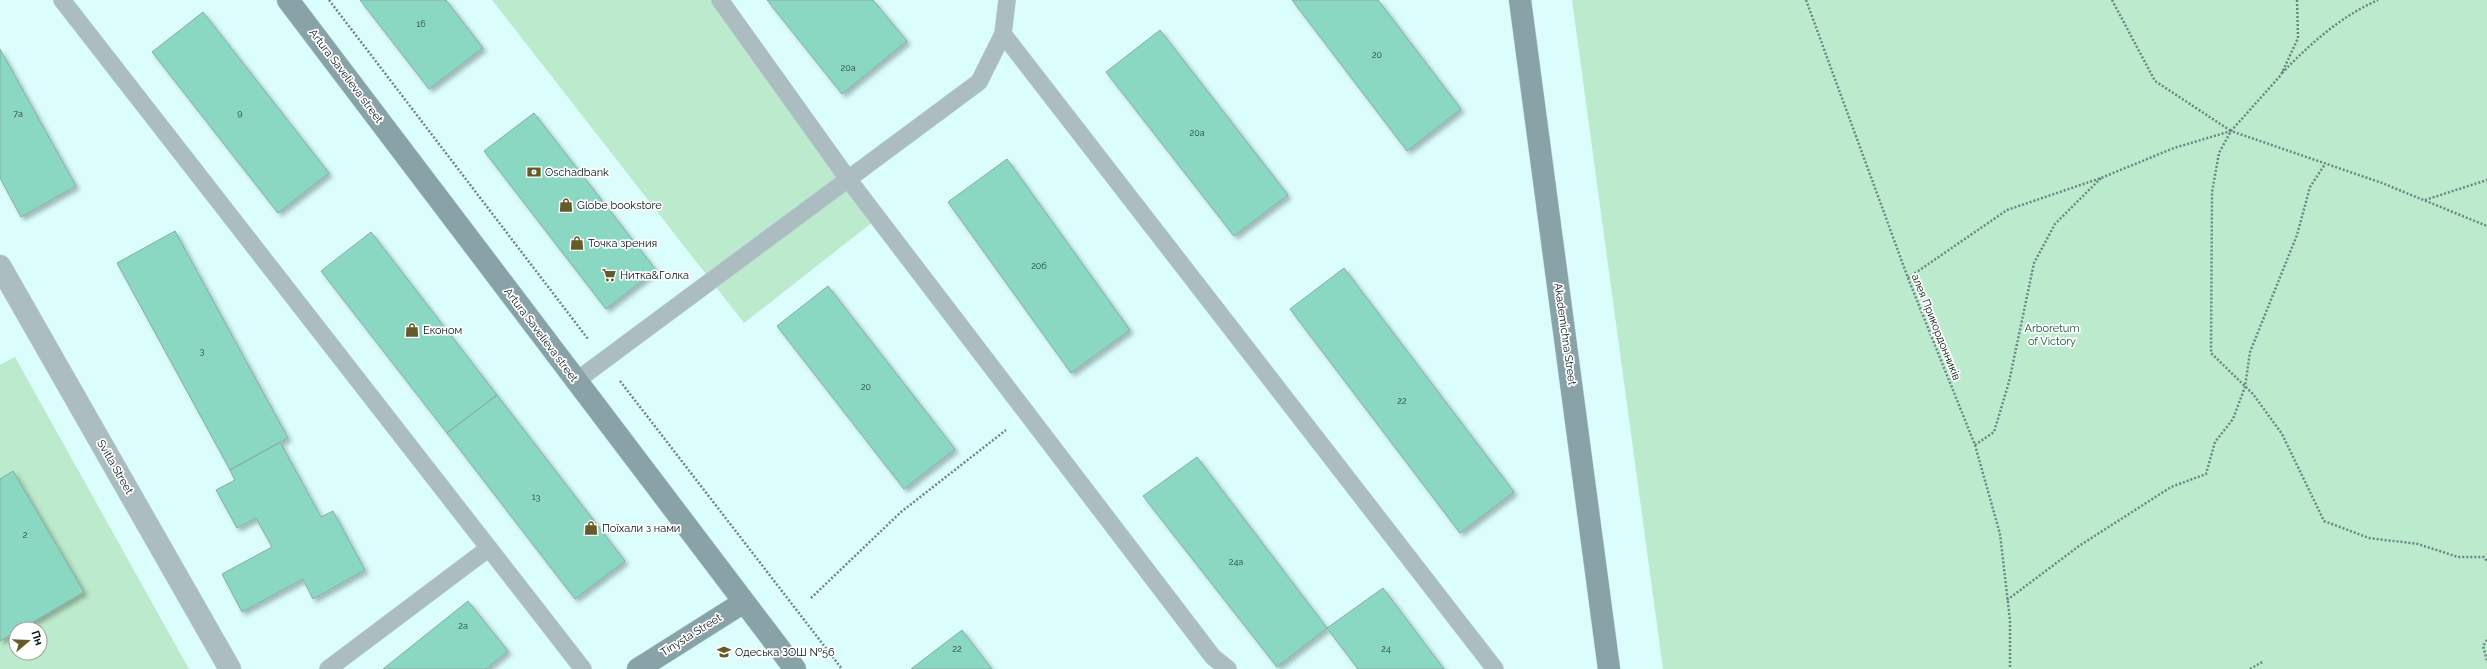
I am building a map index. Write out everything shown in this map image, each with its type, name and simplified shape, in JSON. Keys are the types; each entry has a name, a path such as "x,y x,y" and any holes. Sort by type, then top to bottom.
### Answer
{"main road":[{"name":"Artura Savelieva street","path":"288,0 796,669"},
{"name":"Akademichna Street","path":"1520,0 1610,669"},
{"name":"Tinysta Street","path":"638,669 744,602"}],"street":[{"name":"Svitla Street","path":"0,266 230,669"}],"lane":[{"path":"62,0 583,669"},
{"path":"720,0 848,179 1213,657 1228,669"},
{"path":"576,381 979,82 1003,34 1007,0"},
{"path":"1003,34 1495,669"},
{"path":"328,669 489,548"}],"path":[{"path":"329,0 842,669"},
{"name":"алея Прикордонників","path":"1806,0 1908,278 1975,444 2000,534 2010,620 2010,669"},
{"path":"2112,0 2155,81 2231,131 2425,200 2487,226"},
{"path":"2281,75 2298,38 2297,0"},
{"path":"2378,0 2355,10 2313,41 2231,131 2219,153 2212,192 2211,353 2245,387 2282,434 2324,521 2369,538 2418,544 2458,557 2484,557 2487,560"},
{"path":"1908,278 2007,210 2101,178 2174,148 2231,131"},
{"path":"2007,600 2079,546 2171,487 2206,474 2215,442 2233,419 2245,387 2250,352 2297,235 2310,187 2325,164"},
{"path":"1975,444 1994,432 2009,382 2034,263 2055,224 2101,178"},
{"path":"2425,200 2487,180"},
{"path":"811,598 901,512 1027,414"},
{"path":"2487,640 2484,646 2487,661"},
{"path":"2250,669 2264,661"}],"green space":[{"path":"492,0 715,0 883,214 744,323"},
{"name":"Arboretum of Victory","path":"1572,0 2487,0 2487,669 1663,669"},
{"path":"15,357 189,669 0,669 0,365"}],"building":[{"path":"360,0 446,0 483,48 429,89"},
{"path":"767,0 873,0 907,41 842,94"},
{"path":"1292,0 1378,0 1461,109 1407,151"},
{"path":"203,12 329,173 278,213 152,52"},
{"path":"1160,30 1288,195 1234,236 1106,72"},
{"path":"0,49 76,186 21,217 0,178"},
{"path":"534,113 656,270 606,309 484,151"},
{"path":"1007,159 1130,330 1071,373 948,202"},
{"path":"175,231 288,438 230,470 117,263"},
{"path":"371,232 497,395 447,433 321,271"},
{"path":"1344,268 1514,492 1460,533 1290,309"},
{"path":"828,286 955,449 904,489 777,326"},
{"path":"497,395 625,561 575,599 447,433"},
{"path":"280,442 321,517 333,511 365,570 313,599 303,579 242,612 222,574 272,547 256,518 237,528 216,490 235,480 230,470"},
{"path":"1197,457 1327,628 1277,667 1143,496"},
{"path":"13,471 84,592 35,621 8,621 8,636 0,641 0,479"},
{"path":"1383,588 1444,669 1358,669 1327,628"},
{"path":"468,601 508,651 486,669 383,669"},
{"path":"962,630 992,669 911,669"}],"place":[{"name":"Oschadbank","path":"534,172"},
{"name":"Globe bookstore","path":"566,205"},
{"name":"Точка зрения","path":"577,243"},
{"name":"Нитка&Голка","path":"609,275"},
{"name":"Економ","path":"412,330"},
{"name":"Поїхали з нами","path":"591,528"},
{"name":"Одеська ЗОШ №56","path":"724,652"}]}
